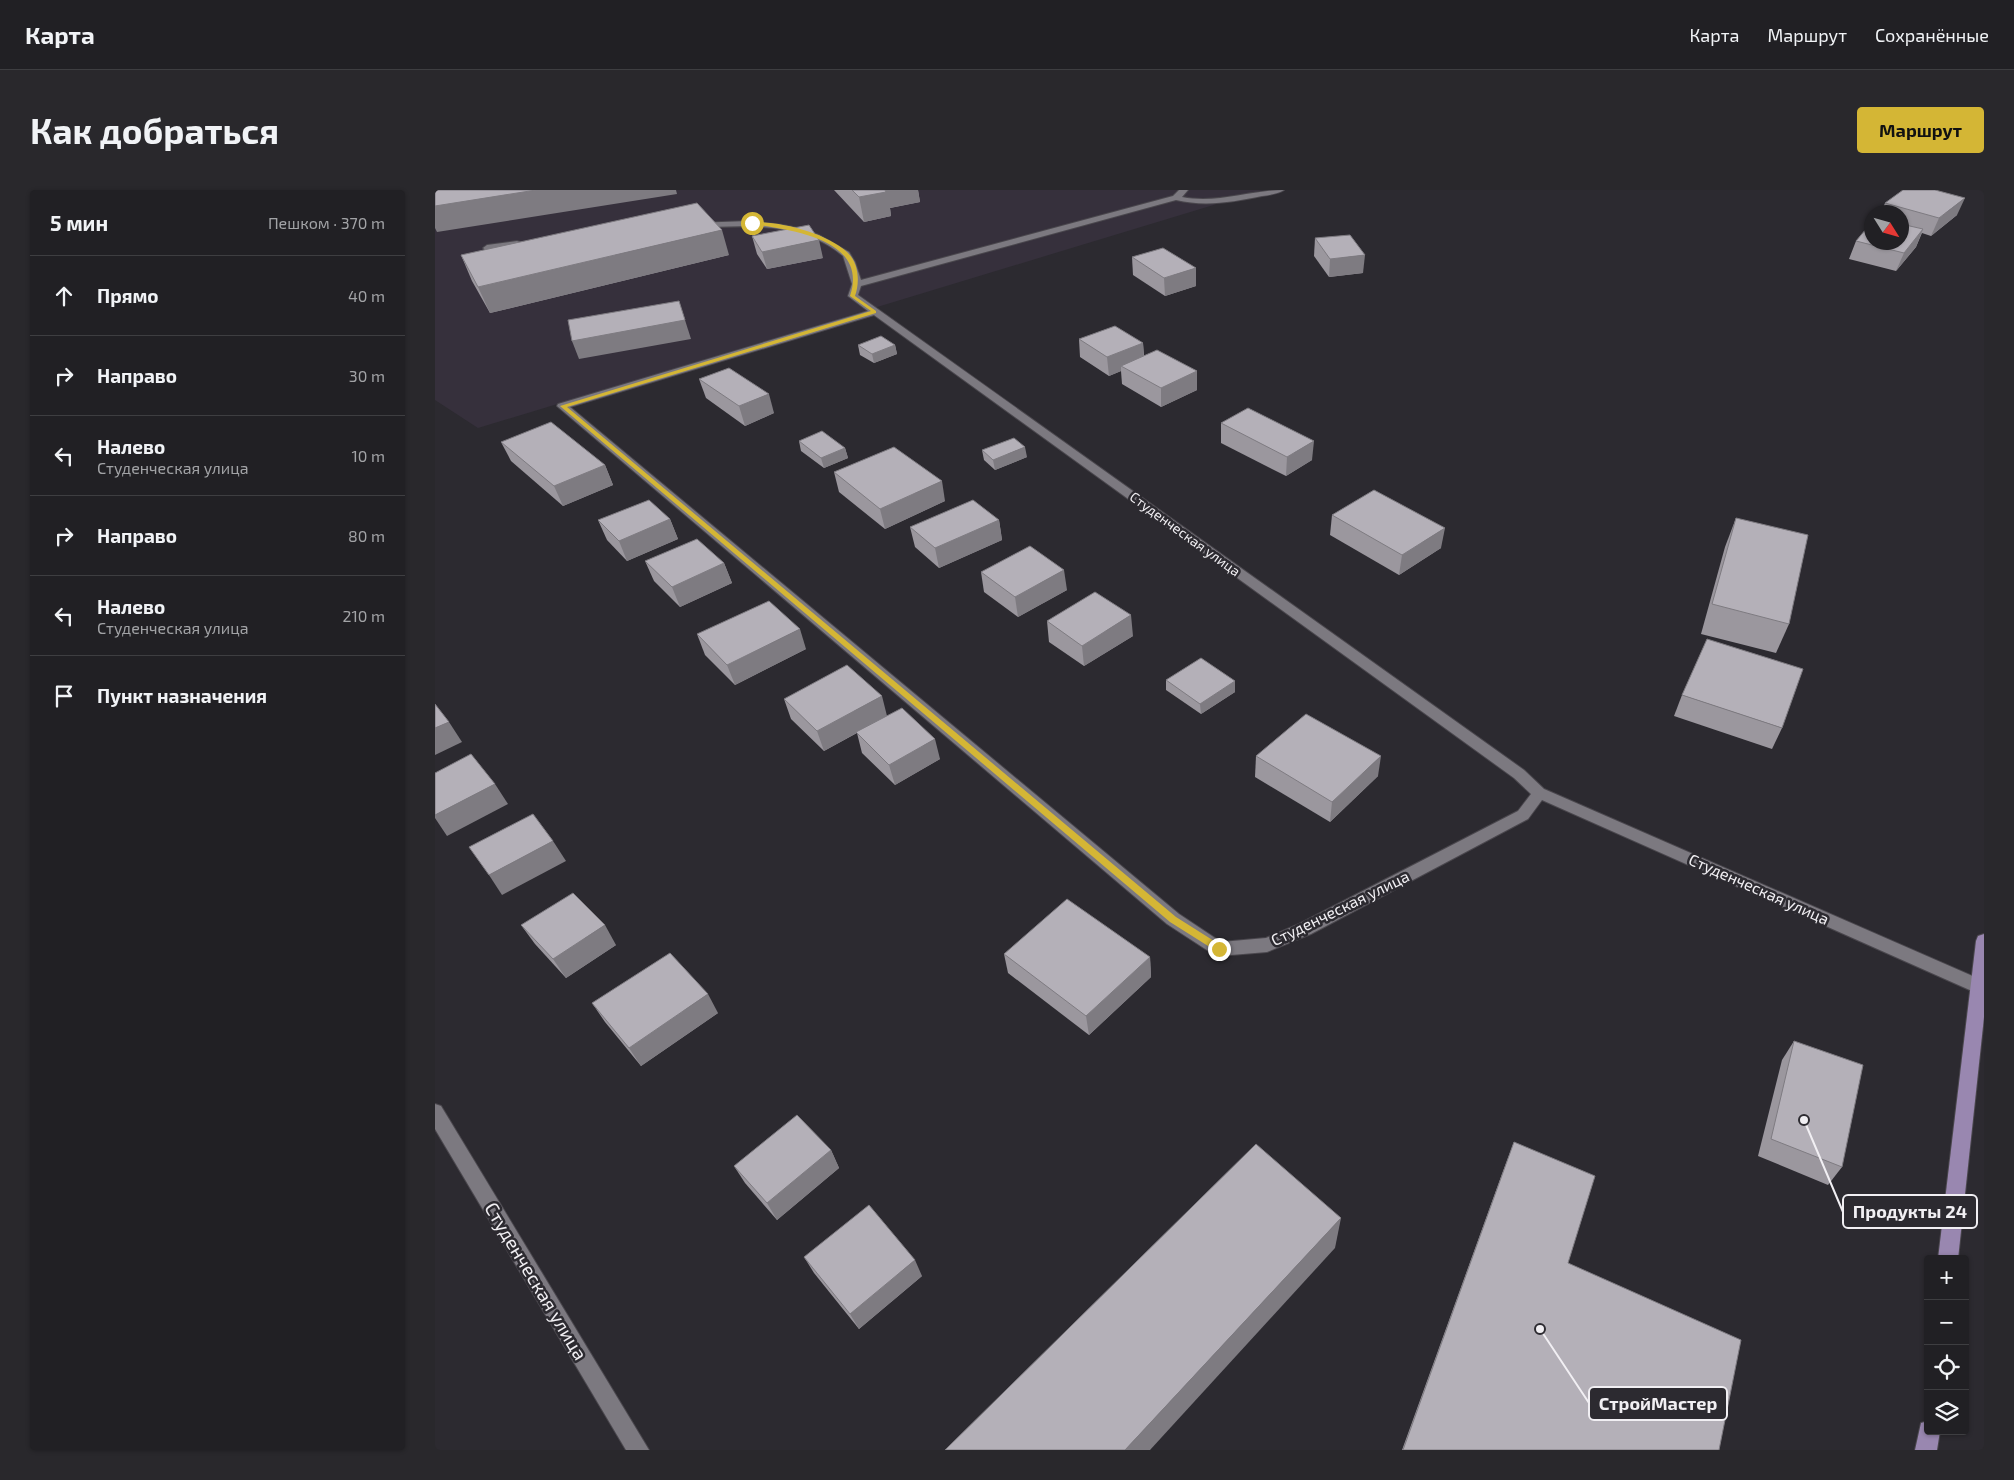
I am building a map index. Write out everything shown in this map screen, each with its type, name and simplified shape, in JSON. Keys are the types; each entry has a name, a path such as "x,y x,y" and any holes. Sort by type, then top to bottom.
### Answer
{"main road":[{"path":"1949,1255 1980,1020 1978,986 1984,941"},
{"path":"1927,1450 1929,1435"}],"street":[{"path":"689,225 752,223 796,229 821,238 846,254 855,272 855,290 1176,198 1183,190"},
{"path":"1176,198 1206,204 1280,190"},
{"path":"487,248 526,243"},
{"name":"Студенческая улица","path":"855,290 875,312 1519,774 1539,793 1978,986"},
{"name":"Студенческая улица","path":"875,312 563,406 1173,919 1219,949 1267,945 1305,929 1523,815 1539,793"},
{"name":"Студенческая улица","path":"435,1112 638,1450"}],"shaded area":[{"path":"435,190 1263,190 478,428 435,400"}],"building":[{"path":"435,190 536,190 435,206"},
{"path":"852,190 885,190 886,192 859,197"},
{"path":"1903,190 1935,190 1965,198 1939,218 1909,210 1909,205 1885,203"},
{"path":"697,203 722,230 478,287 461,255"},
{"path":"809,225 819,240 762,252 752,236"},
{"path":"1909,226 1923,229 1909,247"},
{"path":"1864,231 1864,243 1856,241"},
{"path":"1350,235 1365,255 1330,259 1315,238"},
{"path":"1163,248 1196,268 1164,278 1132,257"},
{"path":"1892,250 1906,250 1904,253"},
{"path":"679,301 685,320 572,341 568,320"},
{"path":"1115,326 1143,343 1107,357 1079,339"},
{"path":"881,336 895,345 872,354 858,345"},
{"path":"1157,350 1197,371 1161,388 1121,366"},
{"path":"729,368 769,394 739,406 699,379"},
{"path":"1248,408 1314,441 1287,457 1221,423"},
{"path":"551,422 605,465 554,486 501,442"},
{"path":"822,431 845,448 821,458 799,441"},
{"path":"1014,438 1025,447 993,460 982,450"},
{"path":"894,447 942,481 880,509 834,472"},
{"path":"1374,490 1445,528 1402,555 1332,515"},
{"path":"649,500 670,519 619,541 598,520"},
{"path":"973,500 999,520 935,548 910,527"},
{"path":"1736,518 1808,535 1789,624 1712,604"},
{"path":"697,539 724,563 672,587 645,561"},
{"path":"1030,546 1064,570 1015,597 981,572"},
{"path":"1095,592 1131,615 1082,646 1047,621"},
{"path":"769,601 800,629 727,665 697,634"},
{"path":"1707,639 1803,669 1782,728 1682,695"},
{"path":"1201,658 1235,681 1200,704 1166,680"},
{"path":"847,665 882,696 817,731 784,699"},
{"path":"435,704 449,722 435,728"},
{"path":"902,708 935,739 889,765 856,732"},
{"path":"1306,714 1381,756 1332,802 1256,756"},
{"path":"471,754 495,784 435,815 435,773"},
{"path":"533,814 553,841 489,875 469,847"},
{"path":"573,893 605,925 553,959 521,925"},
{"path":"1067,899 1150,957 1086,1016 1004,954"},
{"path":"670,953 708,994 629,1048 592,1003"},
{"path":"1794,1041 1863,1065 1842,1167 1771,1139"},
{"path":"797,1115 831,1150 767,1203 734,1166"},
{"path":"1514,1142 1595,1176 1568,1263 1741,1340 1719,1450 1403,1450"},
{"path":"1256,1144 1341,1218 1125,1450 945,1450"},
{"path":"869,1205 915,1260 850,1314 804,1257"}],"place":[{"name":"Продукты 24","path":"1804,1120"},
{"name":"СтройМастер","path":"1540,1329"}],"route":[{"path":"752,223 796,229 821,238 846,254 855,272 857,284 853,296 875,312 563,406 1173,919 1219,949"}]}
